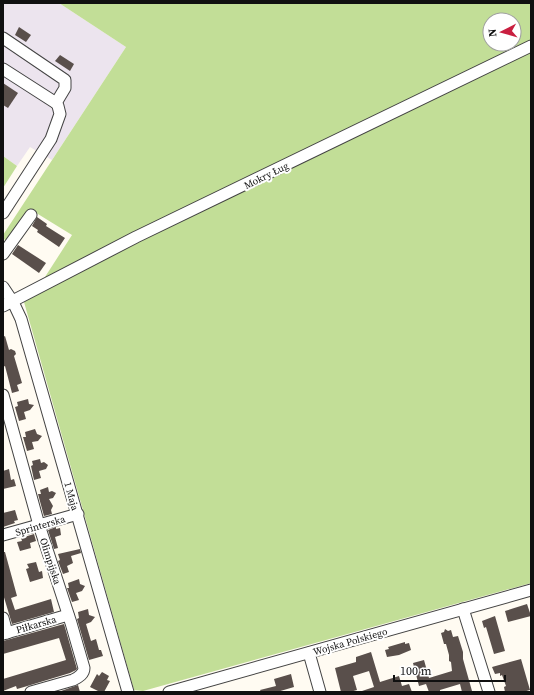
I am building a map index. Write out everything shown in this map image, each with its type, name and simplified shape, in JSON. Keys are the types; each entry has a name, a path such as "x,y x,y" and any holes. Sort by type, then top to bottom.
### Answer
{"street":[{"path":"3,38 65,80 65,88 56,103"},
{"name":"Mokry Ług","path":"8,304 136,237 531,46"},
{"path":"3,69 56,103 60,114 51,139 3,213"},
{"path":"3,254 31,215"},
{"name":"1 Maja","path":"3,287 8,304 21,319 128,692"},
{"name":"Olimpijska","path":"3,395 39,525 68,615 84,671 80,677 73,680 31,692"},
{"name":"Sprinterska","path":"3,535 78,514"},
{"name":"Wojska Polskiego","path":"169,692 531,590"},
{"path":"463,609 489,692"},
{"name":"Piłkarska","path":"5,633 68,615"},
{"path":"3,618 5,633"},
{"path":"309,653 320,692"}],"shaded area":[{"path":"3,3 59,3 126,47 52,160 30,147 17,166 3,156"}],"green space":[{"path":"59,3 531,3 531,583 143,691 134,690 24,302 28,297 48,289 45,277 72,235 33,211 6,240 3,239 3,235 126,47"},
{"path":"3,156 17,166 3,188"}],"building":[{"path":"19,27 31,35 26,42 15,35"},
{"path":"60,55 74,64 70,71 55,61"},
{"path":"3,83 18,93 8,108 3,105"},
{"path":"37,217 47,224 46,226 65,238 59,247 37,232 38,230 32,226"},
{"path":"18,245 46,263 39,273 12,254"},
{"path":"5,336 9,350 11,349 15,351 16,354 14,356 22,383 17,385 19,391 12,393 5,366 3,367 3,337"},
{"path":"28,399 29,404 34,405 30,410 24,412 26,419 19,421 15,407 18,406 17,402"},
{"path":"35,429 37,434 42,436 38,441 32,442 34,449 27,451 23,437 26,437 25,432"},
{"path":"40,459 41,463 44,462 48,465 46,469 39,471 41,478 34,480 31,466 33,465 32,461"},
{"path":"9,469 11,480 14,479 16,486 3,489 3,471"},
{"path":"48,487 49,492 52,491 56,493 53,498 49,499 53,506 51,510 52,514 44,516 38,494 41,494 40,490"},
{"path":"15,510 18,520 14,521 15,523 3,527 3,513"},
{"path":"56,527 56,529 60,528 61,535 55,537 58,548 54,549 48,530"},
{"path":"34,534 36,541 30,543 31,548 20,551 17,542 22,541 21,538"},
{"path":"80,549 81,553 71,556 73,563 67,566 69,572 63,574 58,561 60,560 58,554"},
{"path":"3,552 5,552 17,596 11,598 15,610 51,599 54,612 12,624 3,594"},
{"path":"36,562 39,572 42,571 43,578 30,582 26,569 29,568 27,564"},
{"path":"79,579 80,584 85,586 82,591 76,593 79,600 72,602 67,588 69,588 68,583"},
{"path":"527,604 531,616 508,622 505,611"},
{"path":"88,609 89,615 95,617 91,622 86,624 91,641 96,639 99,650 101,650 103,656 89,660 77,619 79,618 78,612"},
{"path":"495,616 505,651 494,654 486,627 484,628 482,621"},
{"path":"64,624 77,669 70,673 24,687 17,689 16,686 3,691 3,679 66,660 59,638 3,654 3,641"},
{"path":"445,629 448,631 451,630 453,637 458,636 472,691 462,692 460,684 440,690 440,692 429,692 426,684 419,686 413,663 424,660 429,678 452,671 446,644 444,644 441,633 444,632"},
{"path":"405,642 405,644 409,643 411,650 399,655 387,657 385,650 389,649 388,647"},
{"path":"371,652 380,682 399,676 402,686 409,684 412,692 362,692 374,687 369,671 353,676 357,690 341,692 335,668 356,662 356,657"},
{"path":"521,659 530,690 523,692 505,692 504,687 506,686 502,675 500,676 500,673 495,674 492,667"},
{"path":"102,672 109,676 107,680 110,681 104,692 100,692 90,687 97,674 99,676"},
{"path":"291,674 294,687 277,692 261,692 260,690 276,686 274,679"},
{"path":"78,685 80,692 61,692 61,691"}]}
